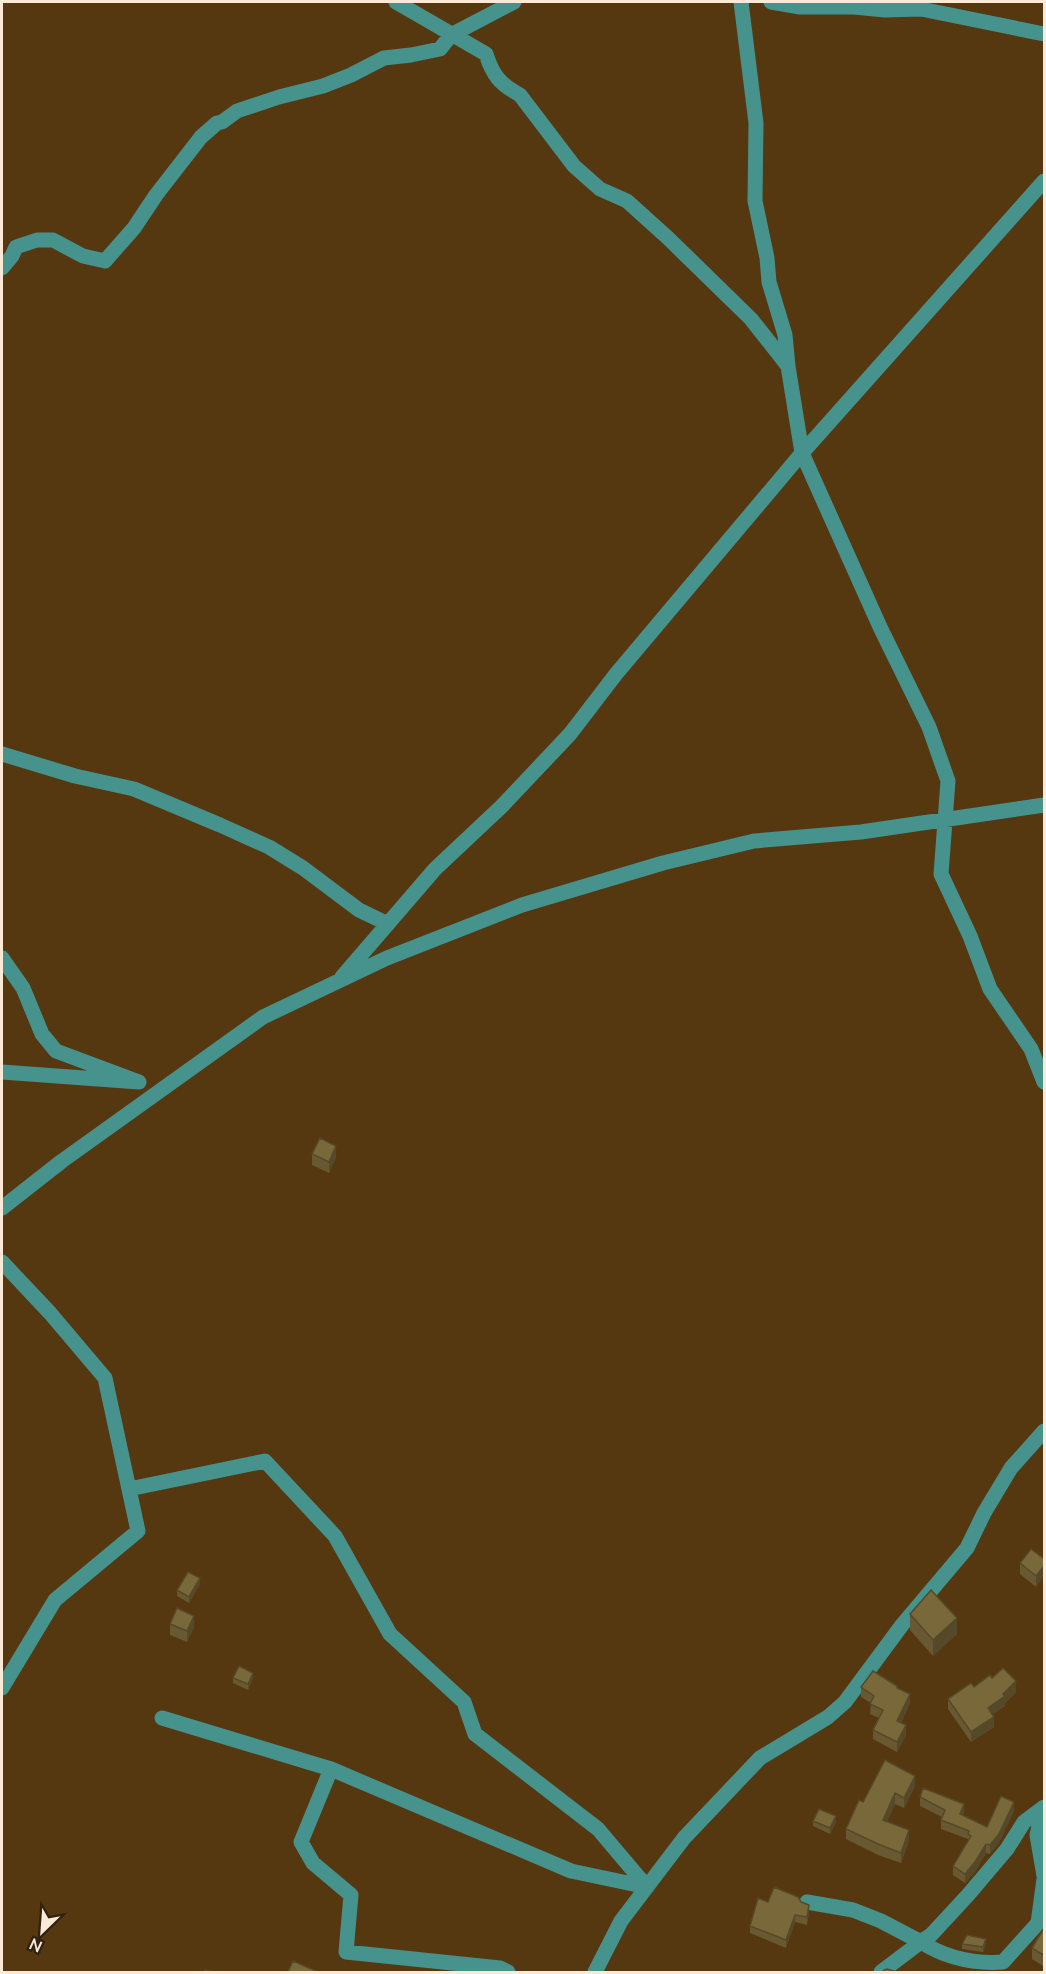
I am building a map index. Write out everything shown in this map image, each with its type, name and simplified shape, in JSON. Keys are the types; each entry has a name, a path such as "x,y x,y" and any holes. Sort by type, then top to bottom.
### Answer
{"street":[{"path":"396,2 486,54 492,72 509,89 520,95 574,166 600,189 627,201 668,238 751,320 788,366"},
{"path":"2,268 16,247 37,240 53,240 83,256 105,261 134,228 156,195 201,137 217,123 237,111 323,86 384,58 440,49 451,35 514,2"},
{"path":"741,2 756,123 755,201 767,258 769,282 785,335 802,453 880,627 929,727 948,781 941,874 970,936 990,989 1031,1049 1044,1082"},
{"path":"771,2 800,7 921,9 1044,34"},
{"path":"338,982 435,869 502,806 570,734 615,674 802,453 1044,181"},
{"path":"2,754 75,776 134,789 220,825 269,848 303,868 359,910 388,924"},
{"path":"2,1208 62,1161 263,1017 387,958 522,905 663,863 754,841 861,832 1044,805"},
{"path":"2,958 22,988 42,1034 56,1051 139,1082"},
{"path":"2,1072 139,1082 166,1087"},
{"path":"2,1263 50,1313 105,1378 138,1531 55,1600 2,1688"},
{"path":"595,1972 621,1921 684,1838 760,1758 828,1717 845,1702 902,1625 967,1548 1011,1468 1044,1431"},
{"path":"129,1490 265,1461 335,1536 390,1634 465,1702 475,1734 598,1829 647,1887"},
{"path":"162,1718 331,1769 571,1870 647,1887"},
{"path":"331,1769 301,1842 313,1863 351,1895 346,1952 500,1968 508,1972"},
{"path":"807,1902 853,1911 881,1921 926,1939 938,1953 981,1964 1003,1962 1038,1923 1044,1877 1037,1835 1044,1808"},
{"path":"881,1972 926,1939 968,1895 1006,1849 1024,1822 1044,1808"}],"building":[{"path":"320,1138 336,1146 329,1162 312,1154"},
{"path":"1031,1549 1044,1559 1044,1566 1036,1576 1020,1563"},
{"path":"188,1572 200,1578 189,1597 177,1590"},
{"path":"931,1590 957,1618 933,1640 910,1614"},
{"path":"177,1608 194,1616 187,1631 170,1624"},
{"path":"239,1666 253,1673 248,1684 233,1678"},
{"path":"1003,1668 1016,1681 1003,1694 1005,1696 988,1708 994,1717 971,1732 948,1699 971,1683 974,1687 990,1675 992,1678"},
{"path":"873,1671 910,1694 897,1721 906,1725 897,1742 873,1730 883,1710 870,1704 874,1696 861,1687"},
{"path":"885,1760 915,1776 904,1798 895,1793 883,1820 909,1830 901,1853 846,1829 859,1800 863,1802"},
{"path":"923,1788 964,1804 960,1814 987,1827 1001,1796 1014,1802 999,1834 990,1845 986,1844 965,1874 953,1866 971,1836 968,1834 969,1831 941,1820 945,1810 920,1797"},
{"path":"819,1809 836,1816 830,1828 813,1821"},
{"path":"774,1887 798,1897 801,1902 809,1905 807,1917 795,1915 786,1940 750,1926 758,1898 768,1902"},
{"path":"1044,1928 1044,1952 1043,1955 1032,1948"},
{"path":"967,1935 986,1939 983,1947 962,1944"},
{"path":"293,1961 316,1971 288,1972"},
{"path":"887,1969 897,1972 883,1972"}]}
